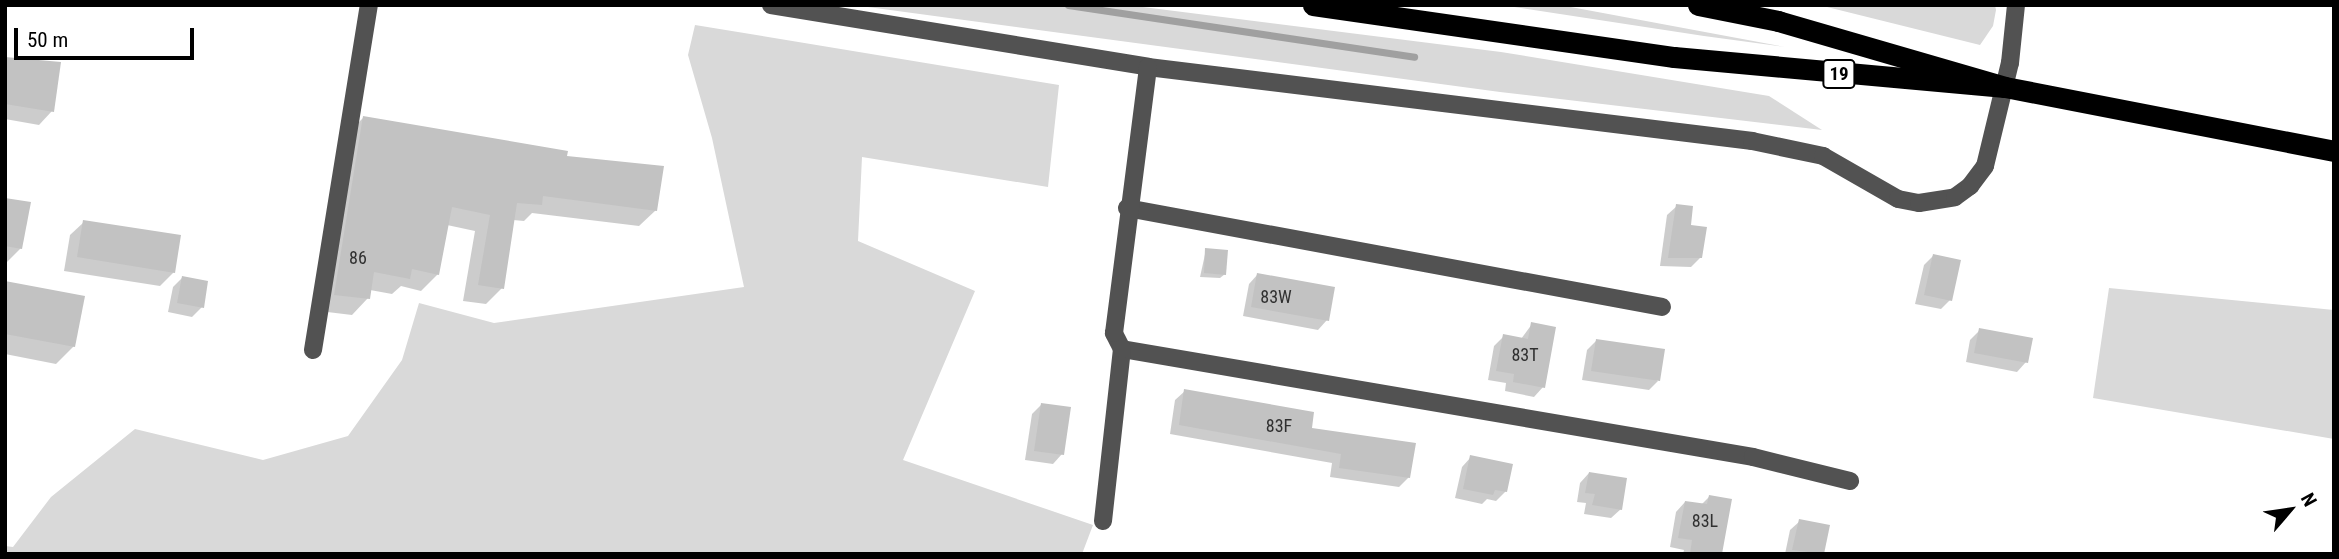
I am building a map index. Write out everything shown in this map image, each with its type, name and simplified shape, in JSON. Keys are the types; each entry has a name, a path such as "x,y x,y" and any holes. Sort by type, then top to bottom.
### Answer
{"highway":[{"name":"19","path":"1313,5 1674,57 2005,87"},
{"name":"19","path":"1698,5 1778,21 2005,87 2334,151"}],"street":[{"path":"313,350 369,5"},
{"path":"771,5 1148,67 1779,146 1823,156 1898,199 1919,203 1955,197 1980,175 2005,87 2016,5"},
{"path":"1103,521 1122,349 1114,333 1126,208 1148,67"},
{"path":"1126,208 1662,307"},
{"path":"1122,349 1753,457 1850,481"}],"shaded area":[{"path":"853,5 1127,5 1501,52 1769,96 1822,130 1500,92"},
{"path":"1501,5 1560,5 1785,47 1704,36"},
{"path":"1819,5 1995,5 1996,10 1993,26 1980,45"},
{"path":"695,25 1059,85 1048,187 862,157 858,241 975,291 903,460 1093,525 1082,554 5,554 5,546 13,547 51,497 135,429 263,460 348,436 402,360 419,303 494,323 744,287 712,138 688,55"},
{"path":"2109,288 2334,310 2334,439 2093,398"}],"building":[{"path":"5,57 61,62 54,112 5,104"},
{"path":"363,116 568,151 567,156 664,166 657,211 543,196 542,205 517,203 504,289 478,285 490,215 452,207 439,275 412,269 410,279 374,272 370,299 334,295"},
{"path":"5,198 31,202 22,249 5,246"},
{"path":"1676,204 1693,206 1691,225 1707,227 1702,258 1668,258"},
{"path":"83,220 181,235 175,273 77,257"},
{"path":"1205,248 1228,250 1226,275 1204,273"},
{"path":"1933,254 1961,260 1952,301 1924,295"},
{"path":"1257,273 1335,287 1329,321 1251,307"},
{"path":"182,276 208,281 204,308 177,303"},
{"path":"5,281 85,296 75,347 5,334"},
{"path":"1531,322 1556,327 1545,388 1513,382 1514,374 1496,371 1503,334 1528,339"},
{"path":"1979,328 2033,338 2028,363 1974,353"},
{"path":"1596,339 1665,349 1660,381 1591,371"},
{"path":"1184,389 1314,412 1312,428 1416,443 1410,478 1339,468 1341,454 1179,425"},
{"path":"1041,403 1071,407 1064,455 1034,451"},
{"path":"1470,455 1513,464 1507,492 1495,490 1493,495 1463,489"},
{"path":"1589,472 1627,478 1622,510 1592,505 1595,494 1585,493"},
{"path":"1709,495 1732,499 1722,554 1690,554 1692,540 1678,538 1685,501 1707,504"},
{"path":"1799,519 1830,525 1824,554 1792,550"}],"waterway":[{"path":"1068,5 1414,57"}]}
